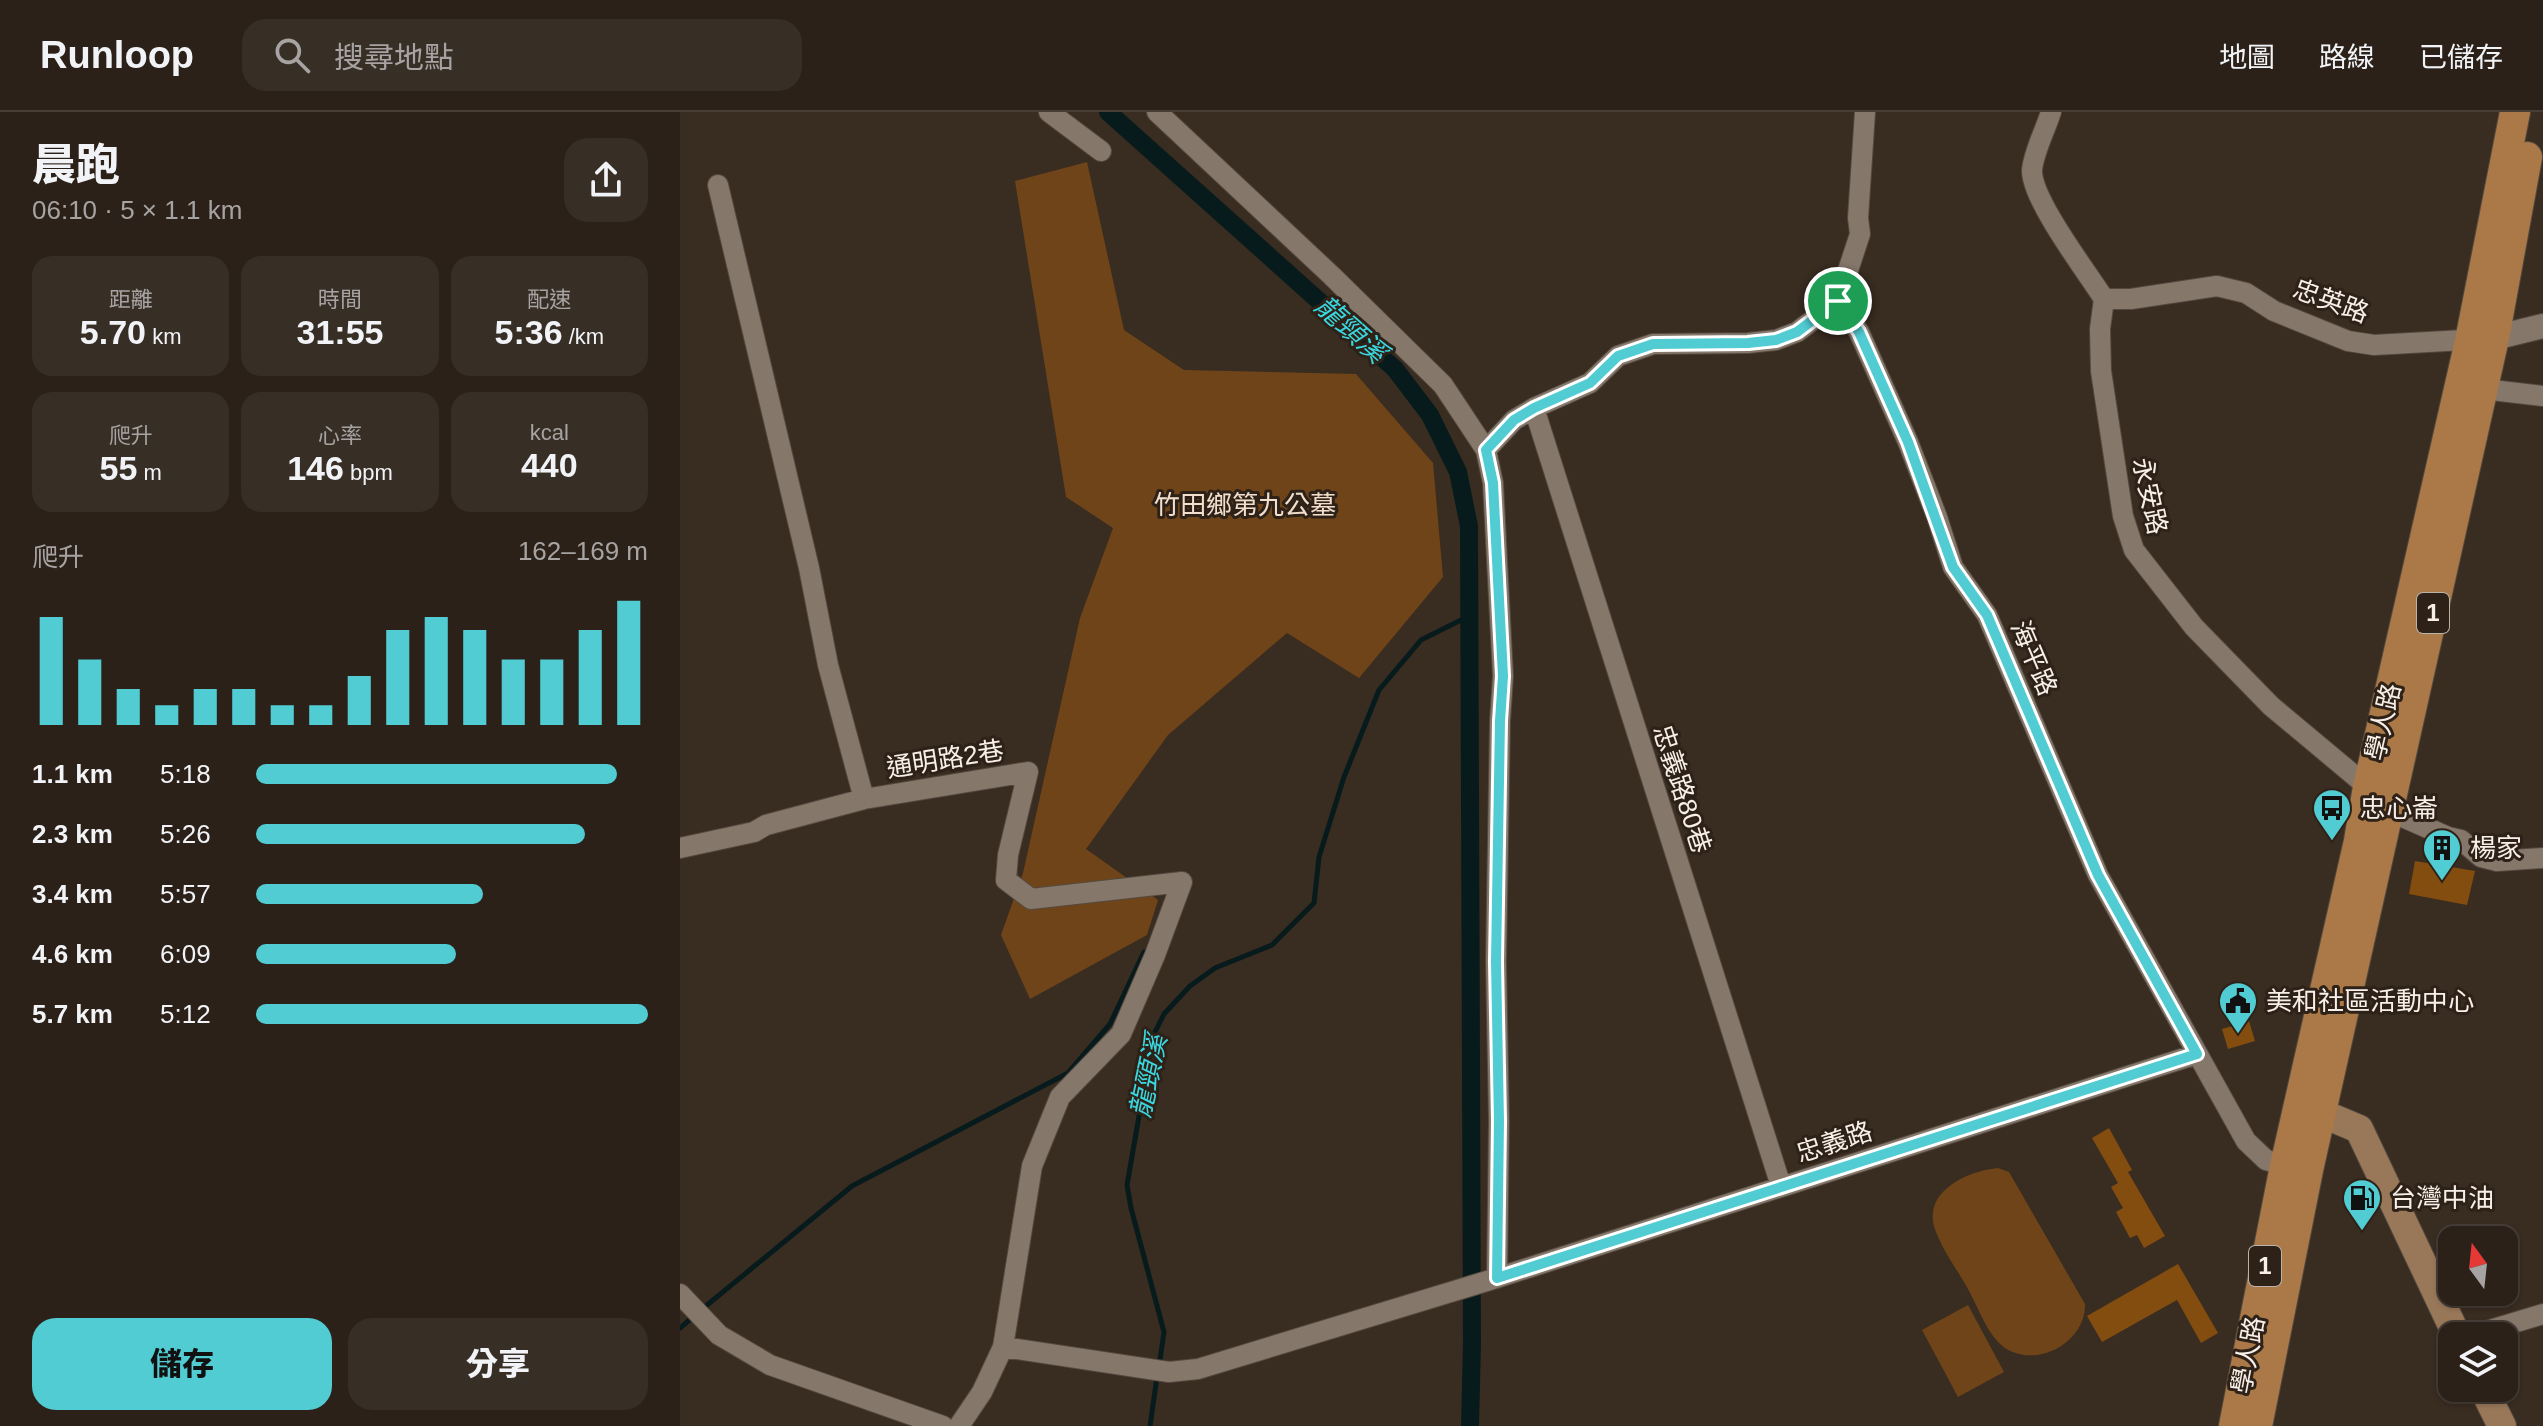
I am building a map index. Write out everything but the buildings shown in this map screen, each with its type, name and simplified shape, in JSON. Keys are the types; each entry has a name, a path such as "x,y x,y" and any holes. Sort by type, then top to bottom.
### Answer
{"main road":[{"name":"學人路","path":"2241,1425 2296,1168 2389,811 2483,389 2482,339 2515,112"},
{"name":"學人路","path":"2310,1110 2368,787 2482,339 2535,112"},
{"path":"2310,1110 2359,1129 2450,1322"},
{"path":"2490,1402 2502,1426"}],"street":[{"path":"1049,112 1101,151"},
{"path":"1157,112 1443,385 1486,450 1493,483 1503,676 1499,735 1496,962 1499,1121 1492,1280"},
{"path":"1486,450 1514,420 1590,383 1618,356 1653,344 1776,340 1797,332 1838,301 1860,234 1858,218 1865,112"},
{"path":"2051,112 2034,156 2034,186 2041,202 2104,299"},
{"path":"718,185 809,568 828,665 864,799"},
{"name":"忠英路","path":"2104,299 2131,299 2217,286 2246,293 2274,311 2348,341 2374,345 2482,339 2543,326"},
{"name":"永安路","path":"2104,299 2100,329 2101,371 2123,516 2134,550 2194,627 2271,706 2368,787 2389,811"},
{"name":"海平路","path":"1838,301 1859,332 1908,442 1953,567 1987,615 2098,875 2246,1141 2266,1160 2296,1168"},
{"path":"2483,389 2543,396"},
{"name":"忠義路80巷","path":"1534,408 1781,1186"},
{"name":"通明路2巷","path":"680,848 754,832 766,825 864,799 1028,772 1008,855 1006,880 1031,899 1182,882 1121,1034 1060,1097 1032,1166 1003,1347"},
{"path":"2389,811 2461,840 2481,857 2497,861 2543,858"},
{"name":"忠義路","path":"1003,1347 1169,1372 1198,1369 1492,1280 2197,1054"},
{"path":"692,1306 719,1335 770,1365 943,1426"},
{"path":"2516,1322 2543,1314"},
{"path":"959,1426 982,1392 1003,1347"}],"green space":[{"name":"竹田鄉第九公墓","path":"1087,162 1124,330 1184,370 1356,374 1433,463 1443,577 1359,678 1287,633 1168,735 1086,849 1158,900 1147,935 1030,999 1001,935 1023,873 1080,618 1113,528 1066,497 1015,181"},
{"path":"1998,1168 2009,1172 2085,1304 2083,1318 2069,1340 2045,1353 2018,1354 1999,1343 1984,1322 1936,1232 1933,1218 1940,1195 1961,1179"},
{"path":"1968,1305 2004,1372 1958,1397 1922,1330"}],"waterway":[{"name":"龍頸溪","path":"1108,112 1395,369 1430,415 1458,472 1469,526 1470,1426"},
{"name":"龍頸溪","path":"1159,1367 1164,1332 1127,1185 1153,1036 1164,1014 1190,986 1215,968 1272,945 1314,903 1319,857 1344,777 1379,690 1421,640 1469,616"},
{"path":"701,1310 852,1186 1068,1073 1110,1024 1144,952"},
{"path":"680,1328 694,1316"},
{"name":"龍頸溪","path":"1150,1426 1157,1377"}],"place":[{"name":"忠心崙","path":"2332,842"},
{"name":"楊家","path":"2442,882"},
{"name":"美和社區活動中心","path":"2238,1035"},
{"name":"台灣中油","path":"2362,1232"}],"route":[{"path":"1838,301 1859,332 1908,442 1953,567 1987,615 2098,875 2197,1054 1497,1278 1499,1121 1496,962 1503,676 1493,483 1486,450 1514,420 1590,383 1618,356 1653,344 1776,340 1797,332 1838,301"}]}
